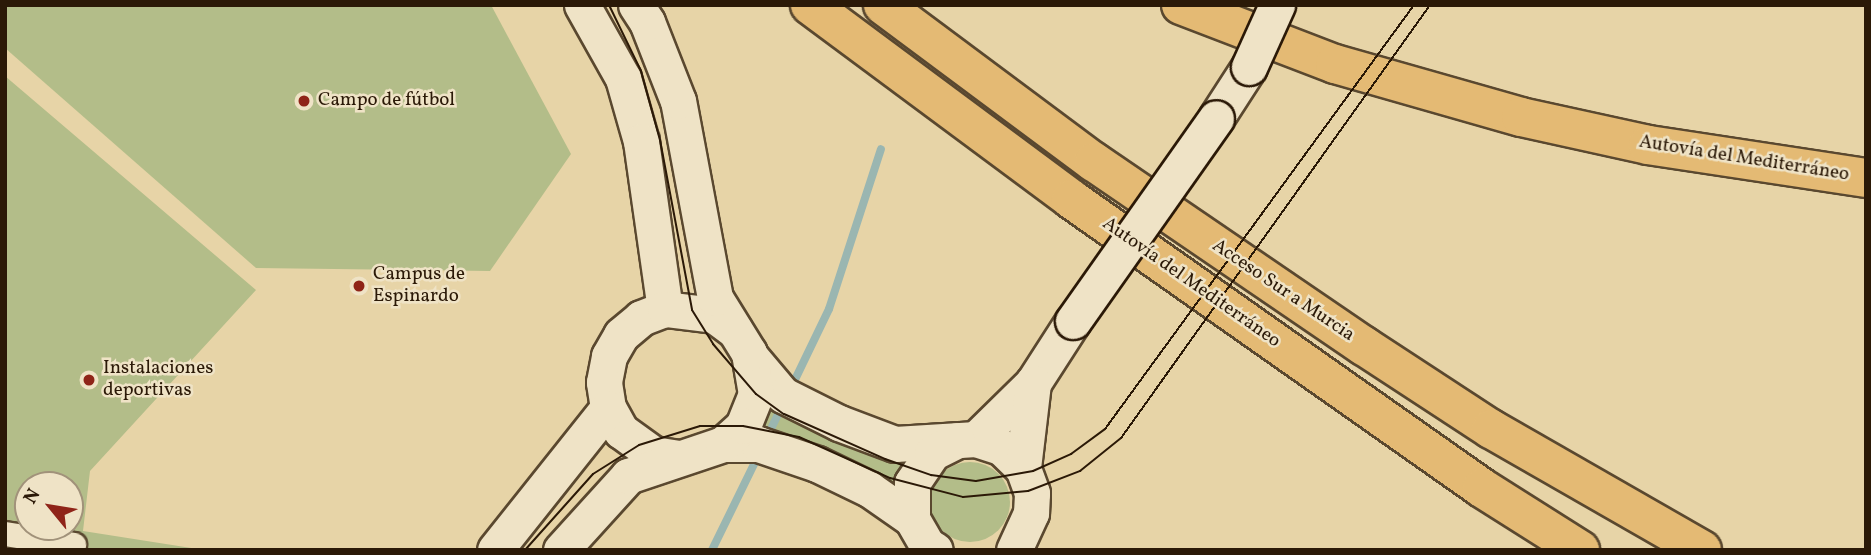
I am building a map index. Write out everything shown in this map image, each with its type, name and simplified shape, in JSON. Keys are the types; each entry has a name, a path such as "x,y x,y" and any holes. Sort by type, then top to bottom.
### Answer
{"highway":[{"name":"Autovía del Mediterráneo","path":"810,5 1071,199 1482,488 1580,550"},
{"name":"Acceso Sur a Murcia","path":"883,5 1094,162 1364,346 1491,429 1702,550"},
{"name":"Autovía del Mediterráneo","path":"1181,5 1335,64 1521,117 1648,145 1866,178"}],"main road":[{"path":"582,5 623,78 641,141 665,309"},
{"path":"636,5 647,22 678,101 715,298 742,342 783,396 839,424 895,444 966,440 1001,447 1023,468"},
{"path":"912,519 912,483 932,453 966,440 1032,383 1216,118 1249,67 1277,5"},
{"path":"679,458 653,454 621,431 608,408 604,382 609,356 621,335 641,318 665,309 714,315 742,342 756,394 743,426 723,444"},
{"path":"1012,547 1031,513 1032,493 1023,468 1032,383"},
{"path":"495,550 608,408"},
{"path":"561,550 628,477 723,444 758,444 817,464 869,489 912,519 927,545 935,550"}],"street":[{"path":"5,534 74,545"}],"green space":[{"name":"Campo de fútbol","path":"5,5 491,5 571,154 490,271 256,268 5,48"},
{"name":"Instalaciones deportivas","path":"5,76 256,290 90,471 84,522 84,471 14,471 14,541 84,541 84,531 204,550 5,550"},
{"path":"766,391 908,458 894,490 747,434"},
{"path":"970,462 985,465 998,474 1007,487 1010,502 1007,517 998,530 985,539 970,542 955,539 942,530 933,517 930,502 933,487 942,474 955,465"}],"waterway":[{"path":"790,390 829,309 881,149"},
{"path":"767,437 783,404"},
{"path":"712,550 760,452"}],"tram line":[{"path":"609,5 641,71 660,140 692,310 713,344 756,394 784,414 885,459 931,475 976,481 1033,471 1071,454 1105,429 1414,5"},
{"path":"525,550 593,474 639,445 700,426 743,426 799,437 890,478 963,497 1028,491 1080,471 1121,438 1430,5"}],"place":[{"name":"Campo de fútbol","path":"304,101"},
{"name":"Campus de Espinardo","path":"359,286"},
{"name":"Instalaciones deportivas","path":"89,380"}]}
